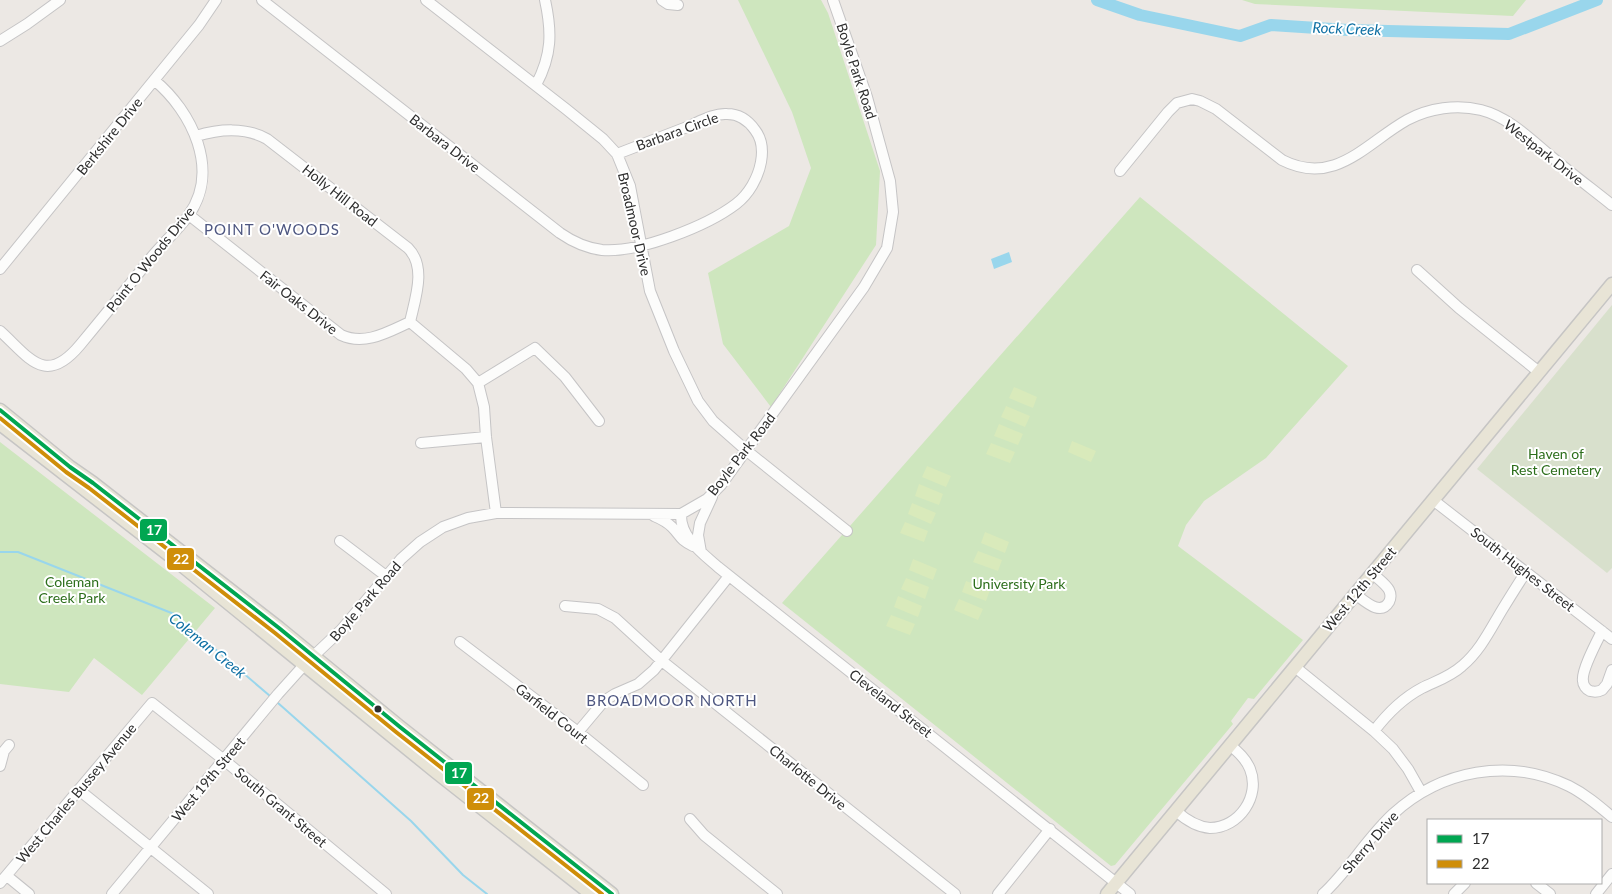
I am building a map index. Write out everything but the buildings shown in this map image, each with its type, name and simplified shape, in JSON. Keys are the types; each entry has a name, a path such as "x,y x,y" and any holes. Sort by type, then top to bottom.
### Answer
{"main road":[{"name":"West 12th Street","path":"1107,894 1612,284"},
{"path":"0,410 70,467 273,622 309,661 436,772 591,894"},
{"path":"0,424 309,661 400,728 612,894"}],"street":[{"path":"0,41 28,24 60,0"},
{"name":"Berkshire Drive","path":"0,269 199,25 216,0"},
{"name":"Barbara Drive","path":"262,0 573,242 585,247 602,250 625,249 642,245"},
{"name":"Broadmoor Drive","path":"426,0 603,139 617,154 630,186 650,291 667,335 698,401 713,421 746,451 847,531"},
{"path":"536,85 549,50 549,22 545,0"},
{"path":"662,0 668,4 678,5"},
{"name":"Boyle Park Road","path":"309,661 341,630 409,551 436,531 468,518 496,513 681,514 698,505 714,492 746,451 864,287 887,248 893,217 892,191 887,166 867,97 833,0"},
{"name":"Point O Woods Drive","path":"0,331 33,362 48,366 67,359 165,241 189,215 198,195 202,176 202,158 196,136 178,107 154,80"},
{"name":"Westpark Drive","path":"1120,171 1168,112 1177,103 1186,100 1200,101 1216,109 1282,160 1294,165 1314,168 1331,166 1348,160 1399,125 1418,115 1452,106 1487,112 1509,122 1612,205"},
{"name":"Barbara Circle","path":"617,154 702,120 724,114 738,116 747,121 761,140 762,154 758,172 748,192 736,204 710,220 642,245"},
{"name":"Holly Hill Road","path":"196,136 209,132 239,131 252,132 267,139 408,248 415,258 418,269 416,293 410,322"},
{"name":"Fair Oaks Drive","path":"189,215 341,335 353,339 366,339 410,322"},
{"path":"1417,270 1459,308 1539,372"},
{"path":"410,322 466,369 478,383 484,407 496,513"},
{"path":"478,383 535,348 565,377 599,422"},
{"path":"421,443 486,437"},
{"path":"648,513 664,520 674,528 677,535 683,541 698,549 700,523 714,492"},
{"name":"South Hughes Street","path":"1433,500 1612,639"},
{"name":"Cleveland Street","path":"681,514 680,521 698,549 729,576 1130,894"},
{"path":"340,541 386,576"},
{"path":"1374,731 1393,709 1406,698 1452,674 1471,658 1479,649 1512,592 1526,572"},
{"path":"1355,594 1373,607 1381,608 1387,604 1390,597 1388,589 1372,573"},
{"path":"578,732 604,701 638,684 654,670 729,576"},
{"name":"Charlotte Drive","path":"564,606 598,609 615,618 662,661 955,894"},
{"path":"1602,631 1582,680 1588,690 1602,690 1612,670"},
{"name":"Garfield Court","path":"460,642 578,732 643,785"},
{"name":"West 19th Street","path":"112,894 278,694 309,661"},
{"path":"1295,668 1374,731 1398,755 1421,792"},
{"name":"South Grant Street","path":"152,703 386,894"},
{"name":"West Charles Bussey Avenue","path":"3,880 152,703"},
{"path":"0,766 4,752 9,744"},
{"path":"1176,811 1189,821 1210,828 1230,822 1246,808 1253,789 1251,771 1242,756 1230,745"},
{"name":"Sherry Drive","path":"1323,894 1392,814 1421,792 1453,778 1493,770 1520,772 1545,777 1568,786 1612,816"},
{"path":"79,790 208,894"},
{"path":"690,819 704,835 777,894"},
{"path":"998,894 1050,829"},
{"path":"1596,894 1612,874"},
{"path":"3,880 29,894"},
{"path":"1454,894 1464,884"},
{"path":"1537,884 1550,894"}],"green space":[{"path":"738,0 821,0 828,13 880,171 876,245 771,407 723,344 708,273 789,226 811,168 792,112"},
{"path":"1242,0 1526,0 1513,16 1255,4"},
{"name":"University Park","path":"1140,197 1348,366 1266,458 1204,501 1186,525 1178,546 1303,640 1254,699 1248,698 1231,721 1233,724 1115,865 1111,866 782,603"},
{"name":"Haven of Rest Cemetery","path":"1612,305 1612,568 1607,573 1477,469"},
{"path":"1014,387 1037,397 1033,408 1009,398"},
{"path":"1006,406 1030,416 1025,427 1001,417"},
{"path":"999,424 1023,434 1018,445 994,436"},
{"path":"1072,441 1096,451 1091,462 1068,452"},
{"name":"Coleman Creek Park","path":"0,442 215,608 142,695 94,658 69,692 0,684"},
{"path":"991,443 1015,452 1010,463 986,454"},
{"path":"927,466 951,476 946,487 922,477"},
{"path":"919,484 943,494 939,505 915,496"},
{"path":"912,503 936,513 931,524 908,514"},
{"path":"905,522 928,531 924,542 900,533"},
{"path":"985,532 1009,542 1005,553 981,543"},
{"path":"978,551 1002,560 998,571 973,562"},
{"path":"913,559 937,569 933,580 909,570"},
{"path":"906,578 929,587 925,599 901,589"},
{"path":"966,581 990,590 986,601 962,592"},
{"path":"898,596 922,606 918,617 894,607"},
{"path":"959,599 983,609 978,620 954,610"},
{"path":"891,615 915,624 910,635 886,626"}],"water":[{"path":"1009,252 1012,262 994,269 991,259"}],"waterway":[{"name":"Rock Creek","path":"1097,0 1140,15 1240,36 1271,25 1348,30 1509,34 1597,0"},
{"name":"Coleman Creek","path":"0,552 18,552 174,614 270,696"},
{"name":"Coleman Creek","path":"278,703 411,821 463,875 487,894"}],"transit line":[{"name":"17","path":"0,410 70,467 279,628 400,727 612,894"},
{"name":"22","path":"0,418 66,472 275,633 396,732 602,894"}],"district":[{"name":"POINT O'WOODS","path":"272,229"},
{"name":"BROADMOOR NORTH","path":"672,700"}]}
